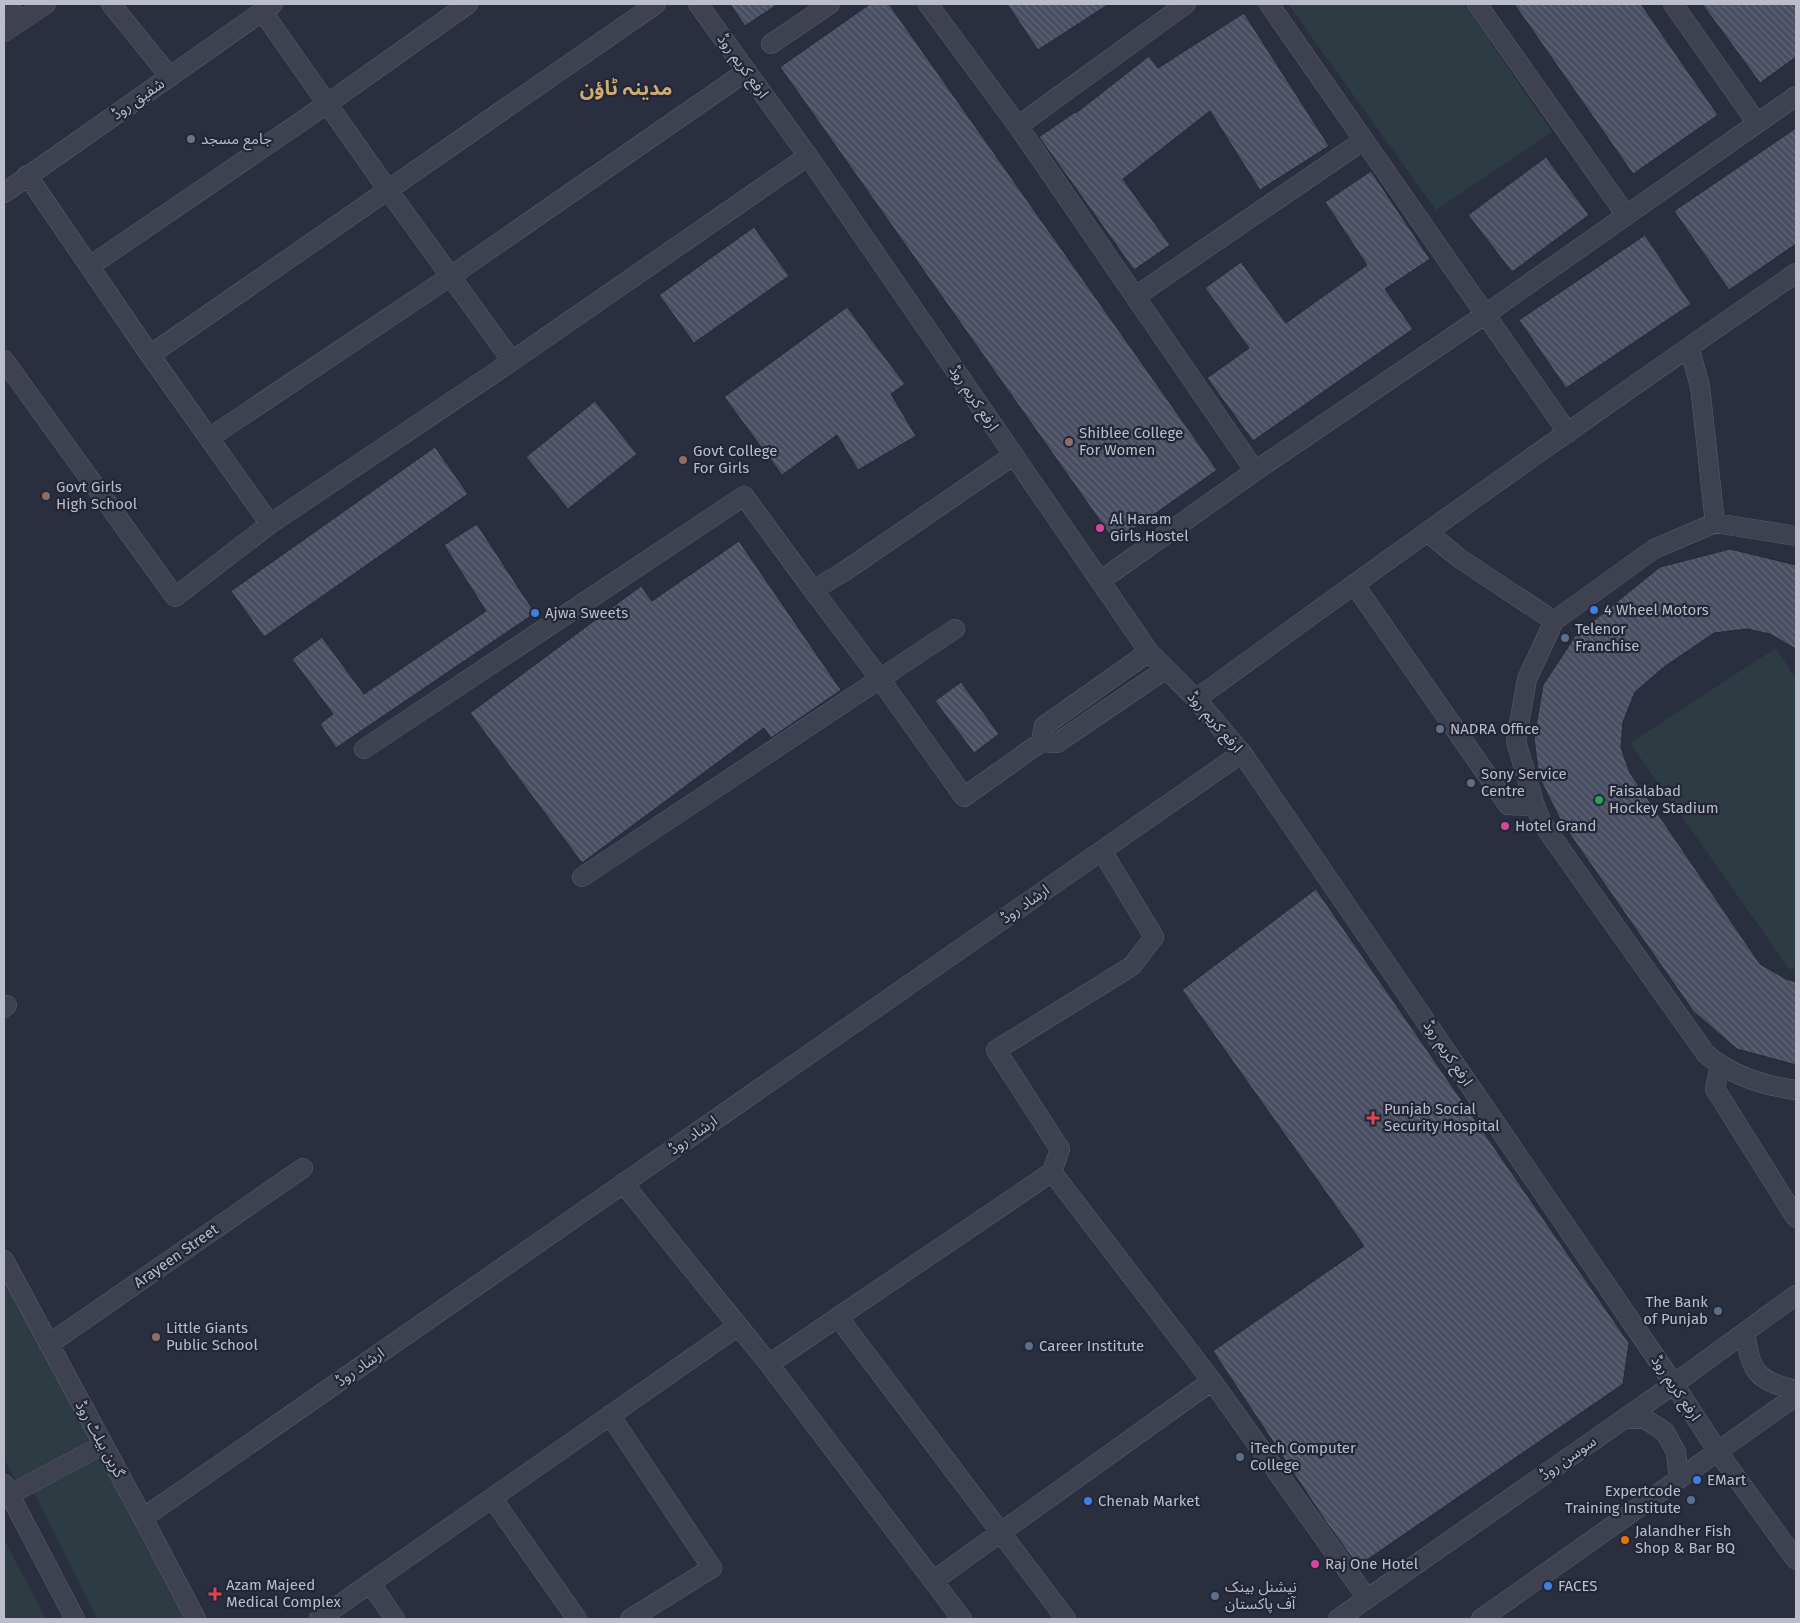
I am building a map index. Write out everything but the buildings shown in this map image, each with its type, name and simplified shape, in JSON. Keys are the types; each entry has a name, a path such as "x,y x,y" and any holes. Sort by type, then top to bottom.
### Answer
{"street":[{"path":"7,4 20,21"},
{"path":"4,32 46,4"},
{"path":"111,4 170,77"},
{"path":"90,266 327,104 468,4"},
{"path":"150,355 656,4"},
{"name":"ارفع کریم روڈ","path":"698,4 808,156 1150,652 1196,699 1242,753 1674,1384 1718,1452 1796,1560"},
{"path":"771,44 830,4"},
{"path":"928,4 1018,126 1256,471"},
{"path":"1018,126 1186,4"},
{"path":"1269,4 1568,433"},
{"path":"1477,4 1626,215"},
{"path":"1674,4 1757,123"},
{"path":"268,8 327,104 512,361"},
{"name":"شفیق روڈ","path":"4,193 27,175 268,8"},
{"path":"209,438 450,276 746,71"},
{"path":"1100,581 1256,471 1486,314 1796,96"},
{"path":"1136,296 1364,140"},
{"path":"4,360 175,597 270,524 512,361 808,156"},
{"path":"27,175 150,355 270,524"},
{"path":"1196,699 1354,584 1796,273"},
{"path":"1689,347 1700,386 1715,523"},
{"path":"813,590 845,571 1014,456"},
{"path":"364,749 744,496 880,679 964,797 1040,742 1057,743 1166,669"},
{"path":"1796,536 1715,523 1654,549 1554,621 1527,679 1516,741 1535,806 1542,823 1706,1054 1720,1066 1773,1087 1796,1090"},
{"path":"1428,532 1459,558 1554,621"},
{"path":"1354,584 1508,805 1535,806"},
{"path":"582,877 955,629"},
{"path":"1040,742 1044,726 1150,652"},
{"name":"ارشاد روڈ","path":"144,1518 1242,753"},
{"path":"769,1364 1052,1172 1060,1149 996,1050 1132,966 1154,937 1102,851"},
{"path":"1720,1066 1715,1089 1796,1218"},
{"name":"Arayeen Street","path":"49,1344 303,1168"},
{"path":"1052,1172 1212,1381 1367,1598"},
{"path":"623,1184 769,1364 962,1619"},
{"name":"گرین بیلٹ روڈ","path":"4,1260 144,1518 196,1619"},
{"name":"سوسن روڈ","path":"1338,1619 1674,1384 1796,1294"},
{"path":"838,1317 1066,1619"},
{"path":"320,1619 738,1326"},
{"path":"1745,1332 1749,1359 1756,1373 1774,1384 1796,1390"},
{"path":"933,1581 1212,1381"},
{"path":"1493,1616 1679,1479 1796,1396"},
{"path":"610,1415 712,1568 630,1619"},
{"path":"1624,1419 1645,1419 1665,1432 1676,1452 1679,1479"},
{"path":"75,1619 6,1490 104,1445"},
{"path":"492,1498 577,1619"},
{"path":"370,1583 395,1619"}],"shaded area":[{"path":"1288,4 1464,4 1552,132 1436,210"},
{"path":"1776,648 1796,679 1796,965 1790,970 1630,743"},
{"path":"4,1279 23,1304 92,1439 16,1482 4,1458"},
{"path":"102,1458 186,1619 97,1619 34,1493"},
{"path":"4,1539 46,1619 4,1619"}],"place":[{"name":"جامع مسجد","path":"191,139"},
{"name":"Shiblee College For Women","path":"1069,442"},
{"name":"Govt College For Girls","path":"683,460"},
{"name":"Govt Girls High School","path":"46,496"},
{"name":"Al Haram Girls Hostel","path":"1100,528"},
{"name":"4 Wheel Motors","path":"1594,610"},
{"name":"Ajwa Sweets","path":"535,613"},
{"name":"Telenor Franchise","path":"1565,638"},
{"name":"NADRA Office","path":"1440,729"},
{"name":"Sony Service Centre","path":"1471,783"},
{"name":"Faisalabad Hockey Stadium","path":"1599,800"},
{"name":"Hotel Grand","path":"1505,826"},
{"name":"Punjab Social Security Hospital","path":"1373,1118"},
{"name":"The Bank of Punjab","path":"1718,1311"},
{"name":"Little Giants Public School","path":"156,1337"},
{"name":"Career Institute","path":"1029,1346"},
{"name":"iTech Computer College","path":"1240,1457"},
{"name":"EMart","path":"1697,1480"},
{"name":"Expertcode Training Institute","path":"1691,1500"},
{"name":"Chenab Market","path":"1088,1501"},
{"name":"Jalandher Fish Shop & Bar BQ","path":"1625,1540"},
{"name":"Raj One Hotel","path":"1315,1564"},
{"name":"FACES","path":"1548,1586"},
{"name":"Azam Majeed Medical Complex","path":"215,1594"},
{"name":"نیشنل بینک آف پاکستان","path":"1215,1596"}],"district":[{"name":"مدینہ ٹاؤن","path":"626,88"}]}
